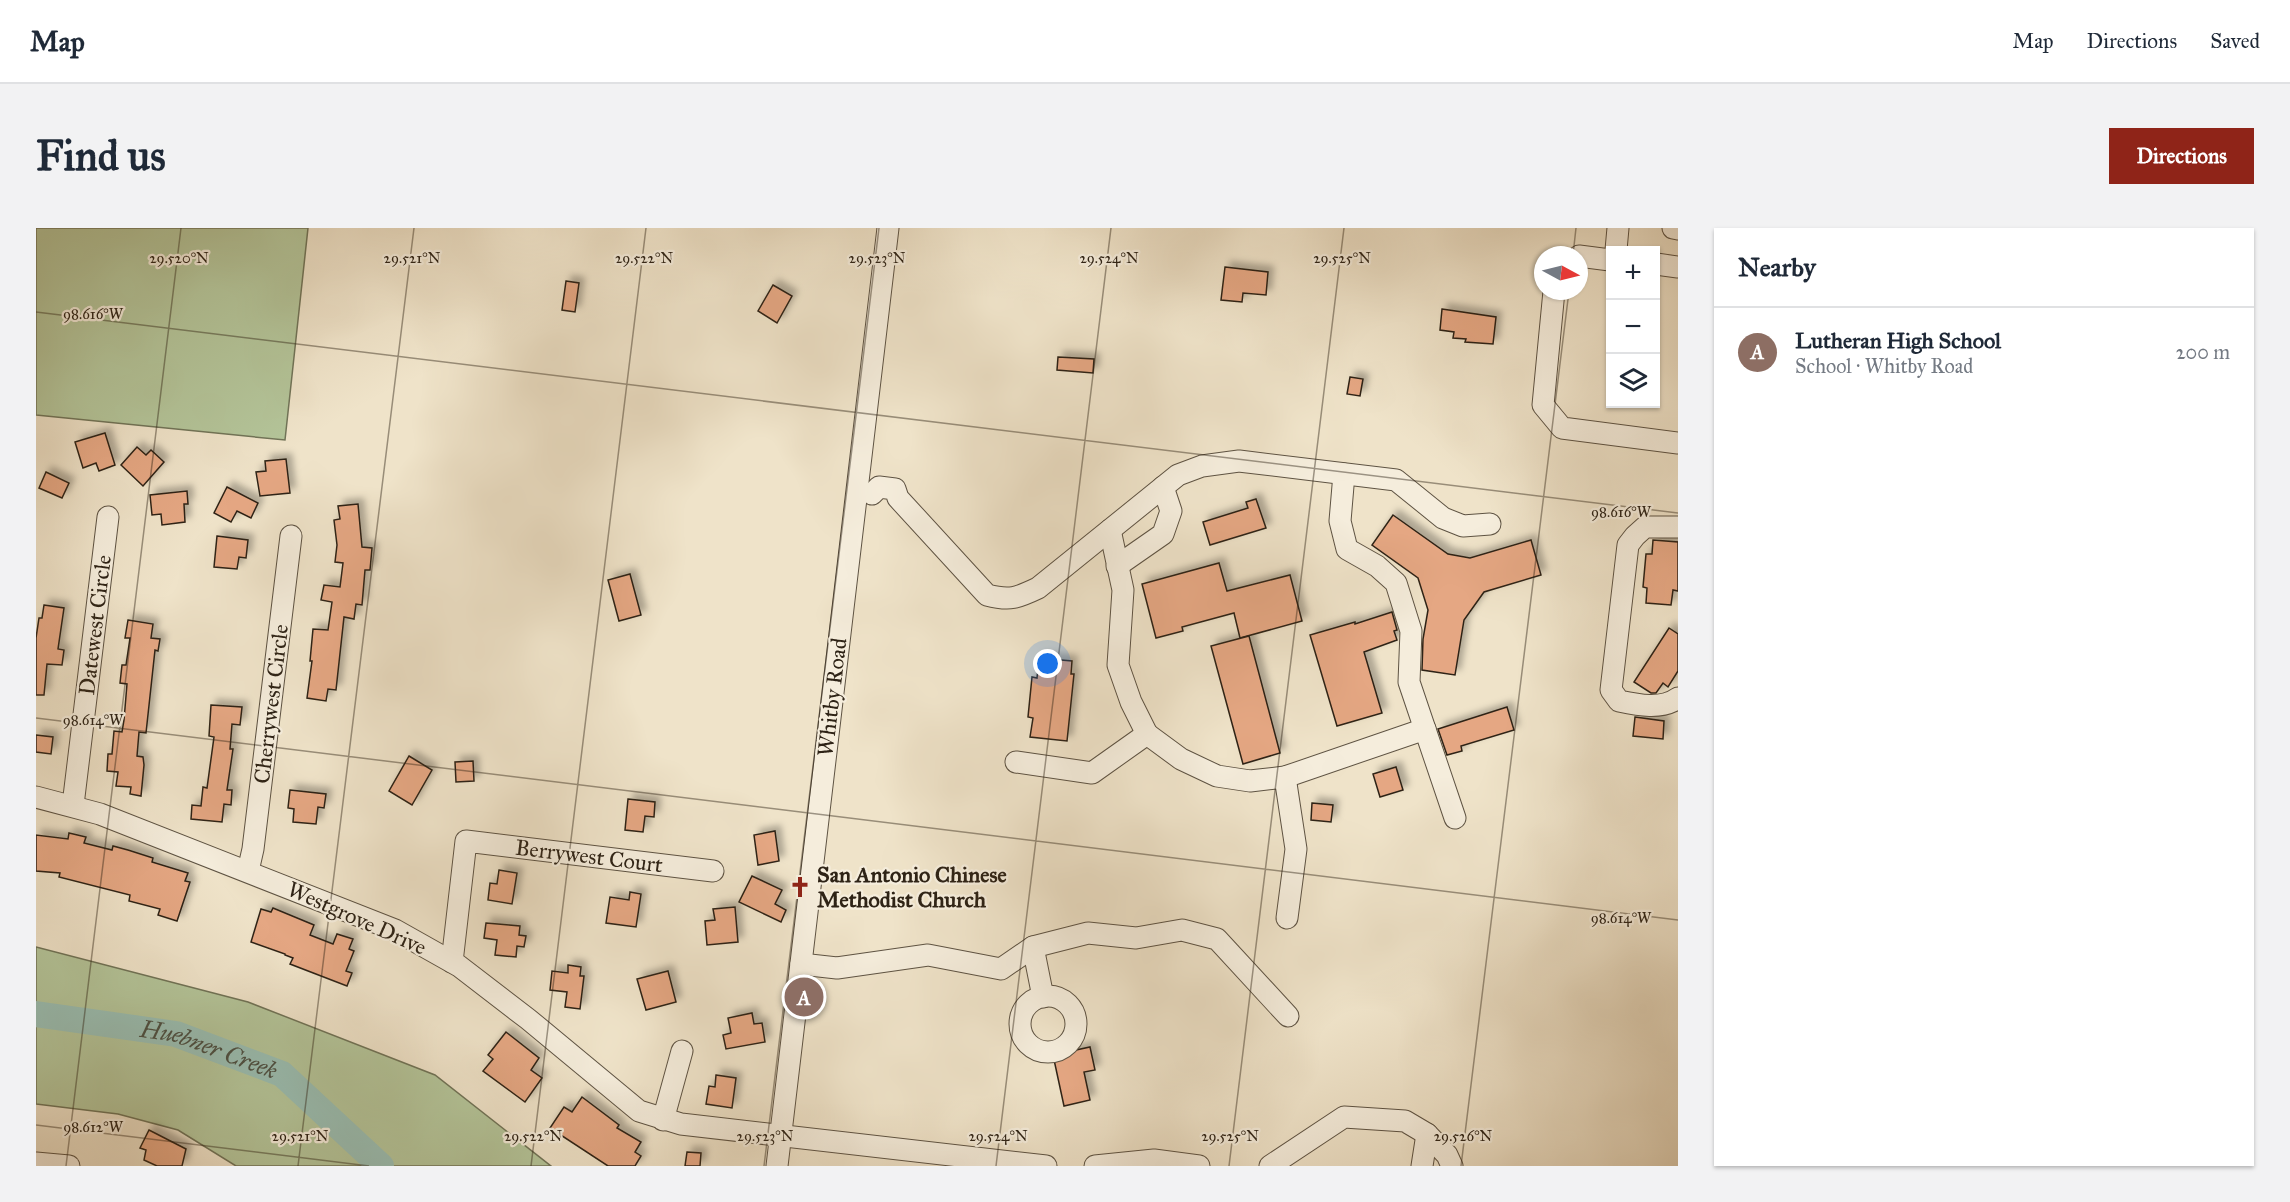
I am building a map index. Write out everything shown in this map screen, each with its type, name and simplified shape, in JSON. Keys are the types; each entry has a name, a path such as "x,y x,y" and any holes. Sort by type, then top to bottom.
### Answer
{"street":[{"name":"Whitby Road","path":"777,1166 801,964 864,493 888,228"},
{"path":"1616,246 1618,228"},
{"path":"1673,228 1678,229"},
{"path":"1588,257 1606,259"},
{"path":"1660,265 1678,267"},
{"path":"1553,300 1543,405 1562,428 1678,443"},
{"path":"864,493 877,502 892,504 898,498 987,595 1003,599 1018,597 1038,588 1178,475 1202,466 1239,461 1396,480 1443,518 1463,526 1490,524"},
{"path":"1344,474 1340,521 1347,549 1377,566 1396,583 1411,631 1408,682 1455,818"},
{"path":"1118,566 1163,534 1171,510 1163,487"},
{"name":"Datewest Circle","path":"73,806 108,517"},
{"path":"1678,527 1645,527 1628,545 1611,690 1619,701 1635,705 1668,705 1678,698"},
{"path":"1110,530 1123,590 1118,665 1131,702 1148,734 1181,759 1217,776 1250,781 1285,777 1425,729"},
{"name":"Cherrywest Circle","path":"248,871 253,849 291,536"},
{"path":"1016,762 1092,773 1148,734"},
{"path":"1285,777 1296,849 1287,918"},
{"name":"Westgrove Drive","path":"36,796 100,814 395,930 452,962 528,1019 639,1111 663,1120 954,1157 1046,1166"},
{"name":"Berrywest Court","path":"452,962 466,841 713,871"},
{"path":"801,964 837,969 928,955 1001,969 1033,947 1088,933 1136,938 1182,930 1217,939 1288,1016"},
{"path":"1033,947 1043,997"},
{"path":"663,1120 682,1051"},
{"path":"1270,1166 1344,1116 1405,1121 1427,1134 1447,1155 1452,1166"},
{"path":"1422,1166 1427,1134"},
{"path":"1095,1166 1155,1160 1199,1166"},
{"path":"36,1163 69,1166"}],"green space":[{"path":"36,228 308,228 285,440 36,415"},
{"path":"36,947 248,1002 435,1075 551,1166 236,1166 178,1130 118,1114 36,1104"}],"building":[{"path":"1225,267 1268,272 1266,295 1243,293 1242,302 1221,300"},
{"path":"566,281 579,283 575,312 562,310"},
{"path":"773,285 792,296 777,323 758,311"},
{"path":"1442,309 1496,317 1493,344 1465,342 1466,339 1453,338 1454,332 1440,330"},
{"path":"1058,357 1094,359 1093,373 1057,370"},
{"path":"1350,377 1363,379 1360,396 1347,394"},
{"path":"105,433 115,465 99,471 96,463 83,468 75,442"},
{"path":"137,447 146,455 151,450 164,462 143,486 121,465"},
{"path":"286,459 290,493 260,496 256,472 266,471 265,461"},
{"path":"46,472 69,483 62,498 39,488"},
{"path":"227,487 258,503 251,518 237,511 231,522 214,513"},
{"path":"187,491 188,504 184,504 185,522 162,525 161,514 152,515 150,495"},
{"path":"1256,499 1266,528 1210,545 1203,522 1248,508 1246,502"},
{"path":"358,504 362,547 372,548 370,570 365,570 362,605 356,604 354,619 344,617 336,690 328,689 326,701 307,698 313,629 328,630 332,602 321,600 324,585 340,587 343,563 335,562 337,545 334,520 340,519 338,506"},
{"path":"1393,515 1448,554 1470,558 1531,540 1541,575 1484,592 1464,620 1455,675 1422,670 1423,639 1428,610 1418,578 1372,545"},
{"path":"217,536 248,540 246,558 239,557 237,569 214,567"},
{"path":"1653,540 1678,542 1678,591 1673,590 1671,605 1646,603 1647,588 1643,587 1646,554 1652,554"},
{"path":"1219,563 1227,591 1290,575 1302,621 1240,638 1234,613 1182,627 1183,631 1156,638 1142,584"},
{"path":"630,574 641,615 619,621 608,580"},
{"path":"44,605 64,608 58,649 64,650 62,665 47,664 44,695 36,695 36,638"},
{"path":"1392,612 1397,640 1364,652 1382,713 1337,726 1310,635"},
{"path":"128,620 153,624 151,638 160,639 158,651 155,650 146,733 139,732 137,756 143,757 144,765 141,796 130,794 131,787 116,786 118,772 107,771 108,754 112,754 114,731 122,732 124,720 127,684 120,683 122,665 126,665 130,638 125,638"},
{"path":"1669,628 1678,634 1678,671 1668,687 1663,683 1656,693 1651,693 1634,682"},
{"path":"1249,636 1280,753 1243,764 1211,646"},
{"path":"1039,658 1072,661 1071,674 1074,674 1067,741 1030,737 1033,718 1028,717 1032,677 1037,678"},
{"path":"211,705 242,707 240,725 232,724 230,749 233,749 227,790 232,790 231,805 224,804 222,822 191,819 192,805 201,806 203,787 207,788 214,737 209,736"},
{"path":"1507,707 1514,730 1461,746 1462,751 1447,755 1438,729"},
{"path":"1635,717 1664,721 1663,739 1633,736"},
{"path":"36,735 53,737 51,754 36,752"},
{"path":"409,756 432,770 412,805 389,791"},
{"path":"473,761 474,781 456,782 455,762"},
{"path":"1396,767 1403,790 1380,797 1373,774"},
{"path":"290,790 326,794 324,808 318,807 316,824 293,822 294,809 288,808"},
{"path":"628,799 655,802 654,817 645,816 643,832 625,830"},
{"path":"1312,803 1333,805 1331,822 1311,820"},
{"path":"775,831 779,861 758,865 754,835"},
{"path":"69,833 86,837 84,843 112,850 113,846 128,850 153,858 152,862 188,873 185,881 190,882 177,921 158,915 160,909 129,901 130,895 59,877 60,873 36,871 36,835 68,839"},
{"path":"499,870 517,873 512,904 488,900 490,883 497,884"},
{"path":"752,876 782,890 775,904 786,910 781,922 739,902"},
{"path":"630,892 641,894 636,927 606,923 610,897 629,900"},
{"path":"735,907 738,942 707,945 705,921 715,920 713,909"},
{"path":"273,908 314,925 310,935 333,944 337,934 353,939 349,949 354,951 346,971 352,973 347,986 290,964 293,958 251,942 261,909 271,912"},
{"path":"486,923 520,926 519,935 526,936 524,947 517,946 516,957 495,955 497,940 484,938"},
{"path":"568,965 581,967 580,976 584,976 580,1009 565,1007 567,992 550,990 552,971 568,973"},
{"path":"668,971 676,1002 646,1010 637,979"},
{"path":"752,1013 754,1024 762,1023 765,1042 726,1049 723,1035 731,1033 728,1018"},
{"path":"506,1032 539,1058 531,1070 542,1078 525,1102 483,1071 493,1059 488,1055"},
{"path":"1090,1047 1095,1070 1084,1072 1090,1100 1064,1106 1053,1055"},
{"path":"716,1075 736,1078 732,1108 706,1104 709,1086 715,1087"},
{"path":"582,1097 619,1125 617,1128 641,1142 635,1152 641,1156 635,1166 608,1166 550,1128 564,1107 572,1112"},
{"path":"149,1130 186,1149 182,1166 157,1166 144,1160 146,1150 140,1148"},
{"path":"687,1152 701,1153 700,1166 685,1166"}],"waterway":[{"name":"Huebner Creek","path":"36,1014 176,1034 282,1074 381,1166"}],"place":[{"name":"San Antonio Chinese Methodist Church","path":"800,887"},
{"name":"Lutheran High School","path":"804,997"}]}
